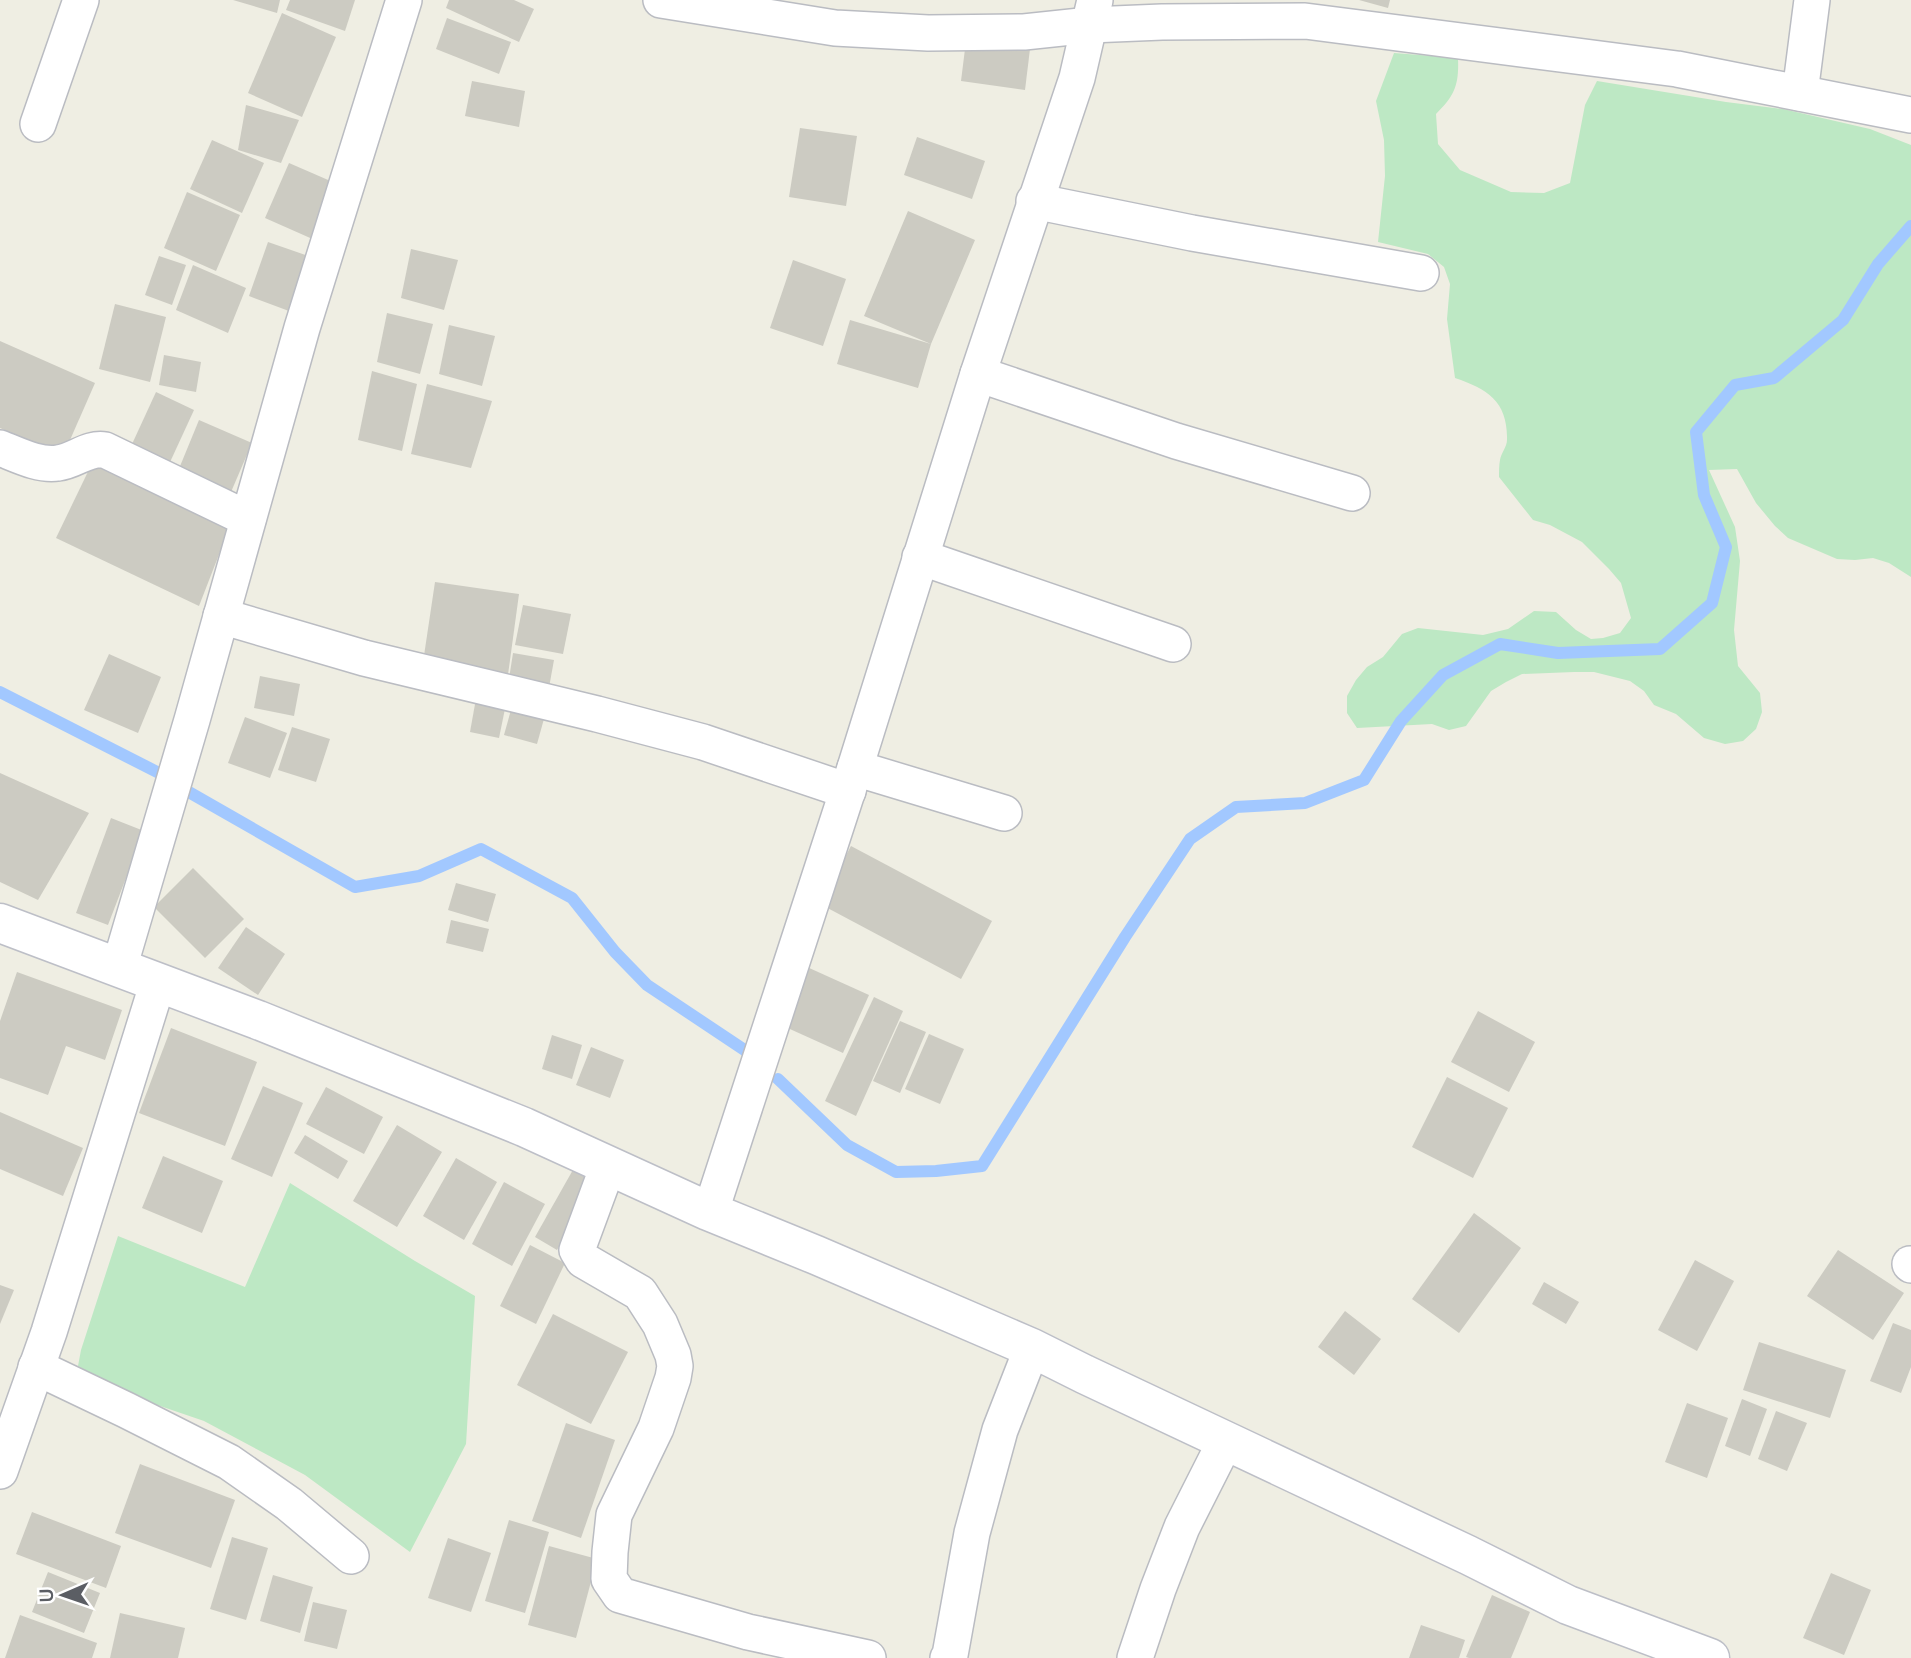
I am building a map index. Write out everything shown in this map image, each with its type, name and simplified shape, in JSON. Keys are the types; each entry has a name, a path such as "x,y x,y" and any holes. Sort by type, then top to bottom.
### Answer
{"main road":[{"path":"0,923 388,1071 524,1127 708,1211 1032,1348 1568,1605 1710,1658"}],"street":[{"path":"38,124 81,0"},
{"path":"119,968 302,328 404,0"},
{"path":"661,0 835,28 928,33 1024,32 1092,13 1162,22 1305,21 1677,69 1911,115"},
{"path":"1800,93 1812,0"},
{"path":"708,1211 716,1195 851,780 978,374 1076,78 1092,13"},
{"path":"1034,201 1192,233 1420,273"},
{"path":"978,374 1176,441 1352,493"},
{"path":"0,448 49,464 61,463 93,450 105,450 248,519"},
{"path":"920,557 1173,644"},
{"path":"221,616 364,658 597,714 851,780 1004,813"},
{"path":"0,1471 49,1332 158,982"},
{"path":"608,1167 577,1250 583,1260 640,1293 660,1324 675,1366 656,1428 614,1515 609,1579 620,1595 748,1632 868,1658"},
{"path":"947,1658 950,1655 972,1533 1000,1430 1032,1348"},
{"path":"36,1367 229,1462 289,1504 351,1556"},
{"path":"1135,1658 1182,1527 1226,1440"}],"green space":[{"path":"1394,53 1458,58 1458,75 1454,89 1448,101 1436,114 1438,144 1460,170 1511,192 1544,193 1570,183 1585,105 1597,81 1783,109 1870,129 1911,145 1911,577 1889,563 1873,558 1837,559 1788,538 1756,503 1737,469 1709,470 1735,527 1740,561 1734,630 1738,666 1760,693 1762,712 1756,729 1743,741 1725,744 1704,738 1676,714 1654,705 1644,691 1630,681 1594,672 1522,674 1491,691 1466,726 1449,730 1432,724 1357,728 1347,713 1347,696 1356,680 1367,667 1383,657 1402,634 1418,628 1483,635 1508,629 1534,611 1556,612 1591,639 1620,633 1631,618 1621,583 1609,569 1582,542 1550,525 1533,520 1499,477 1500,460 1507,440 1504,416 1494,399 1486,392 1455,378 1447,319 1450,284 1444,267 1428,254 1378,242 1385,176 1384,140 1376,101"},
{"path":"290,1183 475,1296 466,1444 410,1552 305,1475 204,1421 131,1396 78,1366 118,1236 245,1287"}],"building":[{"path":"233,0 280,0 277,13"},
{"path":"290,0 355,0 345,31 286,10"},
{"path":"449,0 514,0 534,9 519,42 446,8"},
{"path":"1359,0 1390,0 1388,8"},
{"path":"282,13 336,37 302,117 248,93"},
{"path":"447,18 511,42 499,74 436,49"},
{"path":"966,41 1030,49 1025,90 961,81"},
{"path":"472,81 525,91 519,127 465,116"},
{"path":"246,105 299,120 281,163 238,150"},
{"path":"800,128 857,136 846,206 789,197"},
{"path":"917,137 985,161 972,199 904,175"},
{"path":"212,140 264,163 242,213 190,189"},
{"path":"289,163 342,186 317,241 265,218"},
{"path":"187,192 240,215 216,271 164,248"},
{"path":"908,211 975,240 931,344 864,316"},
{"path":"268,242 317,259 297,314 249,296"},
{"path":"411,249 458,260 444,310 401,298"},
{"path":"159,256 186,265 172,305 145,295"},
{"path":"793,260 846,279 823,346 770,328"},
{"path":"193,265 246,288 228,333 176,310"},
{"path":"115,304 166,317 150,382 99,369"},
{"path":"387,313 433,324 420,374 377,362"},
{"path":"850,320 931,344 918,388 837,364"},
{"path":"449,325 495,336 482,386 439,374"},
{"path":"0,341 95,383 63,456 0,428"},
{"path":"164,355 201,362 196,392 159,385"},
{"path":"372,371 417,384 402,451 358,440"},
{"path":"427,384 492,401 471,468 411,454"},
{"path":"156,392 194,410 165,473 127,455"},
{"path":"199,420 252,443 228,499 176,476"},
{"path":"97,453 232,521 199,606 56,538"},
{"path":"435,582 519,594 507,682 422,669"},
{"path":"523,605 571,614 563,654 515,645"},
{"path":"513,653 554,660 548,693 508,685"},
{"path":"109,654 161,677 138,733 84,710"},
{"path":"260,676 300,684 294,716 254,708"},
{"path":"477,693 507,699 499,738 470,732"},
{"path":"514,699 547,708 537,744 504,735"},
{"path":"245,717 287,733 270,778 228,763"},
{"path":"292,727 330,739 316,782 278,770"},
{"path":"0,773 89,813 38,900 0,882"},
{"path":"111,818 144,831 108,925 76,913"},
{"path":"851,846 992,921 961,979 820,904"},
{"path":"193,868 244,919 205,958 154,907"},
{"path":"456,883 496,894 488,922 448,910"},
{"path":"451,920 489,929 483,952 446,943"},
{"path":"246,927 285,954 258,995 218,968"},
{"path":"807,967 869,995 843,1053 781,1025"},
{"path":"17,972 122,1010 105,1060 66,1046 48,1095 0,1078 0,1021"},
{"path":"874,997 903,1011 856,1116 825,1101"},
{"path":"1478,1011 1535,1042 1509,1092 1451,1062"},
{"path":"900,1021 926,1032 900,1093 873,1081"},
{"path":"171,1028 257,1062 225,1146 139,1113"},
{"path":"929,1034 964,1049 940,1104 905,1089"},
{"path":"552,1035 582,1045 572,1079 542,1069"},
{"path":"591,1047 624,1060 610,1098 576,1085"},
{"path":"1447,1077 1508,1108 1473,1178 1412,1147"},
{"path":"263,1086 303,1103 272,1177 231,1159"},
{"path":"326,1087 383,1117 364,1154 306,1124"},
{"path":"0,1112 83,1148 63,1196 0,1169"},
{"path":"397,1125 442,1152 397,1227 353,1201"},
{"path":"305,1135 348,1161 338,1179 294,1153"},
{"path":"163,1156 223,1181 202,1233 142,1208"},
{"path":"456,1158 497,1182 464,1240 423,1216"},
{"path":"574,1168 596,1181 557,1250 535,1237"},
{"path":"504,1182 545,1204 512,1266 472,1244"},
{"path":"1474,1213 1521,1248 1459,1333 1412,1299"},
{"path":"530,1245 565,1263 536,1324 500,1306"},
{"path":"1838,1250 1904,1293 1873,1340 1807,1296"},
{"path":"1695,1260 1734,1281 1697,1351 1658,1330"},
{"path":"1544,1282 1579,1302 1566,1324 1532,1304"},
{"path":"0,1285 14,1290 0,1324"},
{"path":"1345,1311 1381,1339 1354,1375 1318,1347"},
{"path":"553,1314 628,1352 591,1424 517,1385"},
{"path":"1893,1323 1911,1330 1911,1367 1901,1393 1870,1381"},
{"path":"1759,1342 1846,1370 1830,1418 1743,1390"},
{"path":"1742,1399 1767,1409 1750,1456 1725,1446"},
{"path":"1687,1403 1728,1418 1707,1478 1665,1462"},
{"path":"1776,1411 1807,1423 1787,1471 1758,1459"},
{"path":"566,1423 615,1440 581,1538 532,1521"},
{"path":"140,1464 235,1500 211,1568 115,1533"},
{"path":"32,1512 121,1546 106,1588 16,1554"},
{"path":"509,1520 549,1532 525,1613 485,1601"},
{"path":"232,1537 268,1548 246,1620 210,1609"},
{"path":"448,1538 491,1553 471,1612 428,1598"},
{"path":"549,1546 597,1559 576,1638 528,1625"},
{"path":"48,1572 100,1593 84,1633 32,1612"},
{"path":"1831,1573 1871,1590 1844,1655 1803,1638"},
{"path":"273,1575 313,1587 300,1633 260,1621"},
{"path":"1492,1595 1530,1612 1511,1658 1466,1657"},
{"path":"313,1602 347,1610 337,1649 304,1641"},
{"path":"120,1613 185,1628 178,1658 110,1658"},
{"path":"20,1615 97,1643 92,1658 5,1658"},
{"path":"1421,1625 1465,1640 1459,1658 1409,1658"}],"waterway":[{"path":"778,1079 847,1145 896,1172 982,1166 1125,937 1190,839 1236,807 1305,803 1364,780 1401,721 1443,675 1500,644 1558,653 1660,649 1712,603 1726,547 1704,495 1696,432 1735,385 1774,378 1843,320 1878,264 1911,226"},
{"path":"0,692 159,773"},
{"path":"187,791 355,887 419,876 481,849 572,898 615,952 647,985 755,1057"}]}
